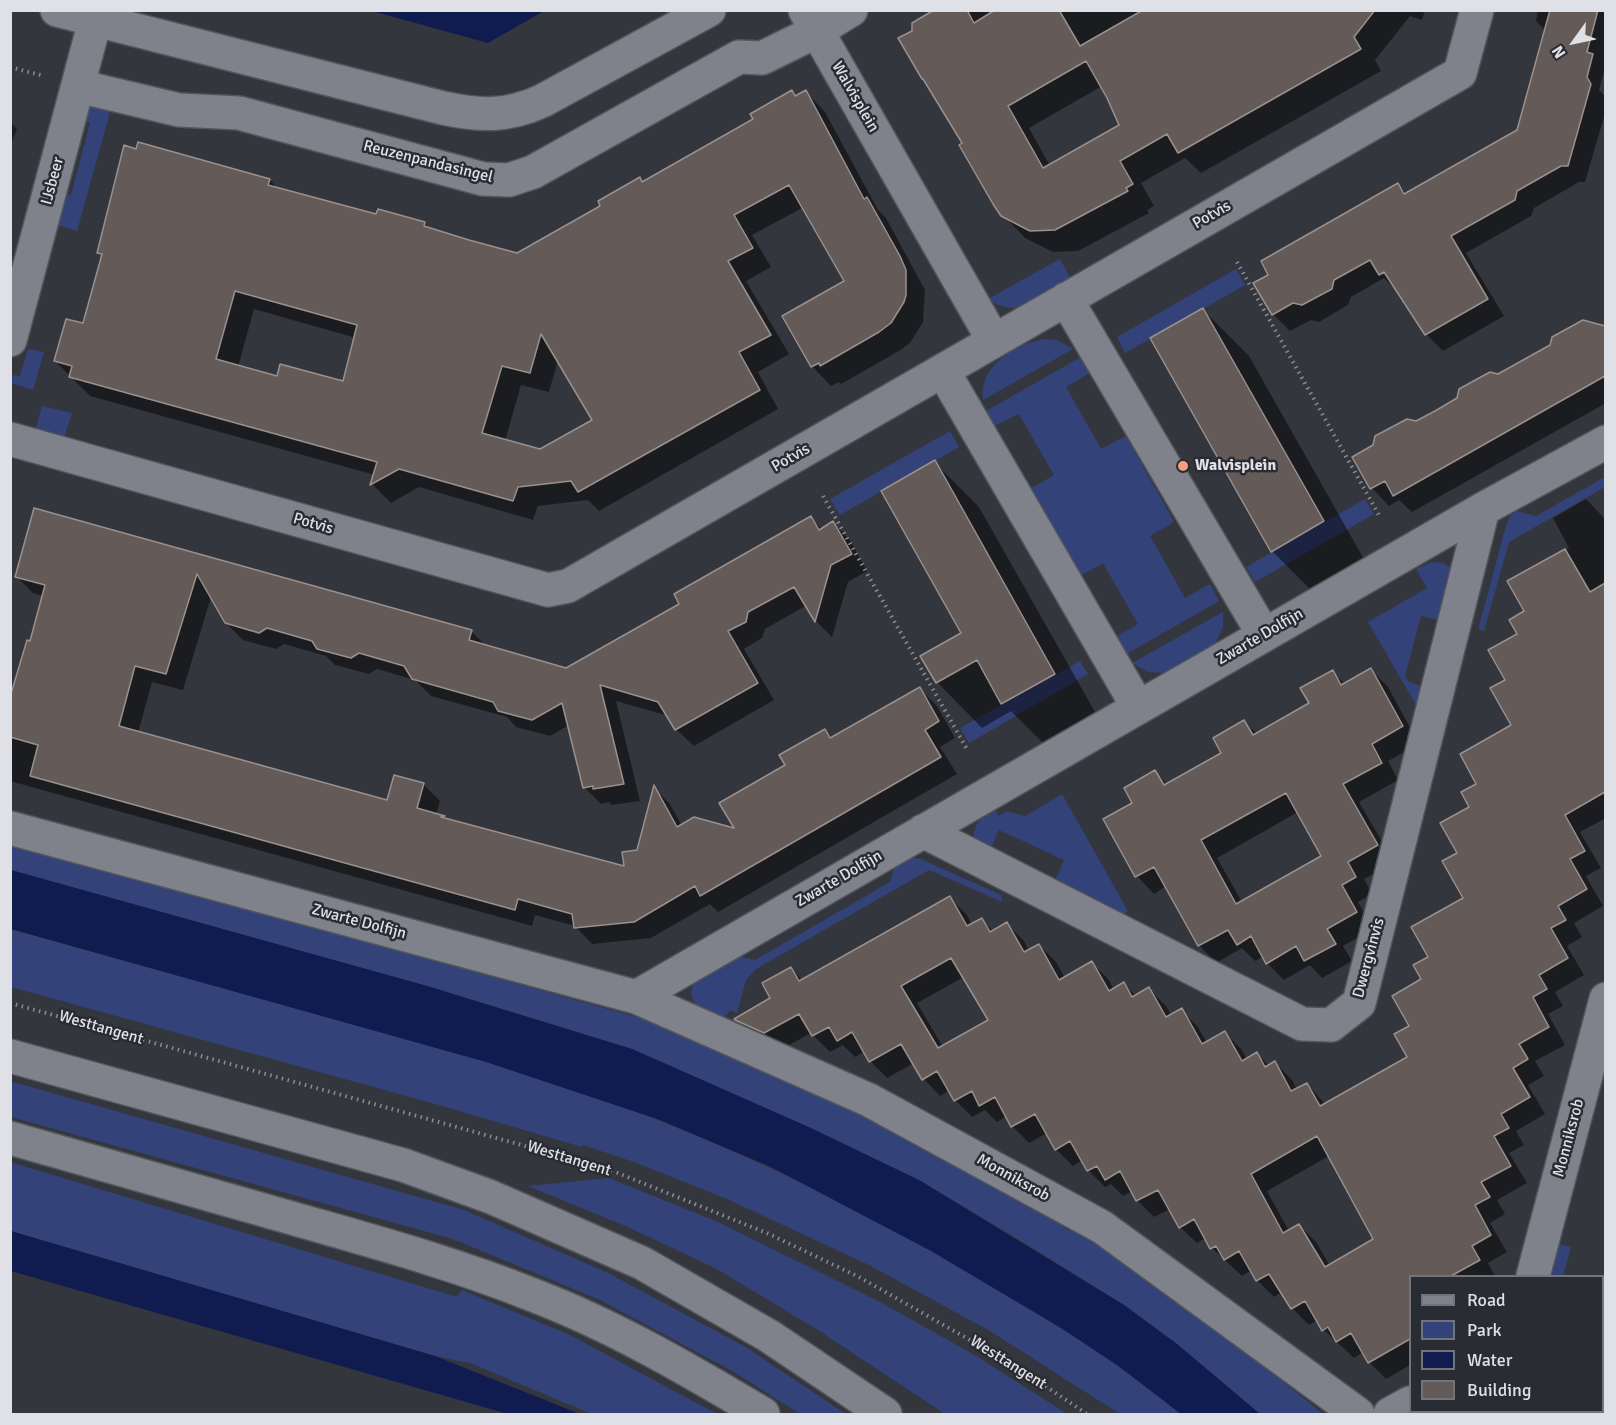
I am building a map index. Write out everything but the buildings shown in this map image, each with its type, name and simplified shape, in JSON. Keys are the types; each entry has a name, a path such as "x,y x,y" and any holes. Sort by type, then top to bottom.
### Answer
{"street":[{"path":"57,10 443,108 495,114 516,111 542,101 710,10"},
{"name":"Reuzenpandasingel","path":"78,86 179,110 239,113 483,179 509,180 533,172 739,57 762,58 811,21 851,10"},
{"name":"Potvis","path":"10,439 548,590 568,586 1460,73 1477,10"},
{"name":"IJsbeer","path":"10,340 95,21"},
{"name":"Walvisplein","path":"811,21 994,341"},
{"path":"1066,299 1264,635"},
{"path":"943,371 1138,707"},
{"name":"Zwarte Dolfijn","path":"10,828 636,996 1483,509 1605,442"},
{"name":"Dwergvinvis","path":"923,831 1302,1024 1332,1025 1359,1003 1483,509"},
{"name":"Monniksrob","path":"636,996 869,1100 1102,1227 1358,1414"},
{"name":"Monniksrob","path":"1533,1275 1605,999"},
{"path":"10,1056 404,1165 491,1197 642,1263 769,1336 885,1414"},
{"path":"10,1138 416,1254 499,1282 628,1338 763,1414"},
{"path":"1390,1414 1409,1404"}],"path":[{"path":"1237,262 1380,517"},
{"path":"823,496 968,751"},
{"name":"Westtangent","path":"10,1003 608,1169 769,1234 859,1277 1014,1365 1087,1414"}],"green space":[{"path":"98,103 112,105 77,231 55,224 63,194 71,195 90,123 84,120 88,110"},
{"path":"1060,259 1073,283 1052,295 1021,308 999,305 988,299"},
{"path":"1236,269 1245,285 1125,353 1117,337"},
{"path":"1044,339 1057,340 1073,349 983,400 983,388 987,377 1001,359 1021,346"},
{"path":"28,349 44,352 33,390 11,383 13,375 20,376"},
{"path":"1081,357 1090,373 1066,387 1101,449 1126,436 1174,522 1150,536 1185,598 1210,584 1219,601 1123,656 1114,638 1138,624 1103,563 1080,576 1030,489 1054,475 1019,414 994,426 986,411"},
{"path":"42,406 72,413 64,438 35,431"},
{"path":"950,431 959,447 840,515 830,499"},
{"path":"1605,477 1605,487 1509,542 1484,631 1479,629 1507,522 1511,515 1517,511 1536,516"},
{"path":"1365,499 1374,514 1255,582 1246,567"},
{"path":"1431,562 1444,563 1454,571 1448,622 1421,616 1405,676 1409,682 1430,689 1423,717 1368,622 1427,588 1416,569"},
{"path":"1223,612 1223,627 1214,646 1167,673 1148,672 1132,663"},
{"path":"1080,661 1088,674 969,743 960,728"},
{"path":"1062,794 1128,911 1120,916 1053,885 1064,860 999,830 988,854 974,842 978,822 994,808 999,816 1007,811 1025,816"},
{"path":"10,843 667,1027 857,1112 1064,1224 1063,1227 1069,1231 1073,1229 1138,1272 1201,1318 1323,1414 1260,1414 1177,1344 1124,1305 919,1180 632,1049 427,986 11,870"},
{"path":"905,859 921,859 1001,895 1002,902 929,870 756,969 746,980 737,1013 730,1010 724,1019 695,1005 691,990 696,980 737,956 755,960 890,882 895,865"},
{"path":"10,929 508,1068 625,1107 706,1140 832,1198 956,1264 1091,1348 1181,1414 1120,1414 990,1331 867,1264 727,1199 634,1162 583,1145 582,1147 439,1105 11,987"},
{"path":"10,1081 464,1210 606,1272 744,1346 846,1414 800,1414 734,1372 600,1300 453,1239 11,1117"},
{"path":"10,1162 457,1297 462,1290 570,1335 717,1414 592,1414 470,1363 435,1356 11,1231"},
{"path":"609,1178 718,1222 882,1303 978,1357 1067,1414 945,1414 818,1330 715,1268 630,1228 528,1186"},
{"path":"1550,1242 1571,1247 1563,1275 1541,1275"},
{"path":"1604,1312 1606,1313 1605,1414 1422,1414 1604,1413"}],"water":[{"path":"372,11 544,11 488,43"},
{"path":"11,870 427,986 632,1049 811,1128 919,1180 1124,1305 1177,1344 1260,1414 1181,1414 1117,1365 1061,1328 931,1251 771,1167 660,1120 486,1062 11,929"},
{"path":"11,1231 435,1356 580,1414 508,1414 11,1271"}],"place":[{"name":"Walvisplein","path":"1183,466"}]}
